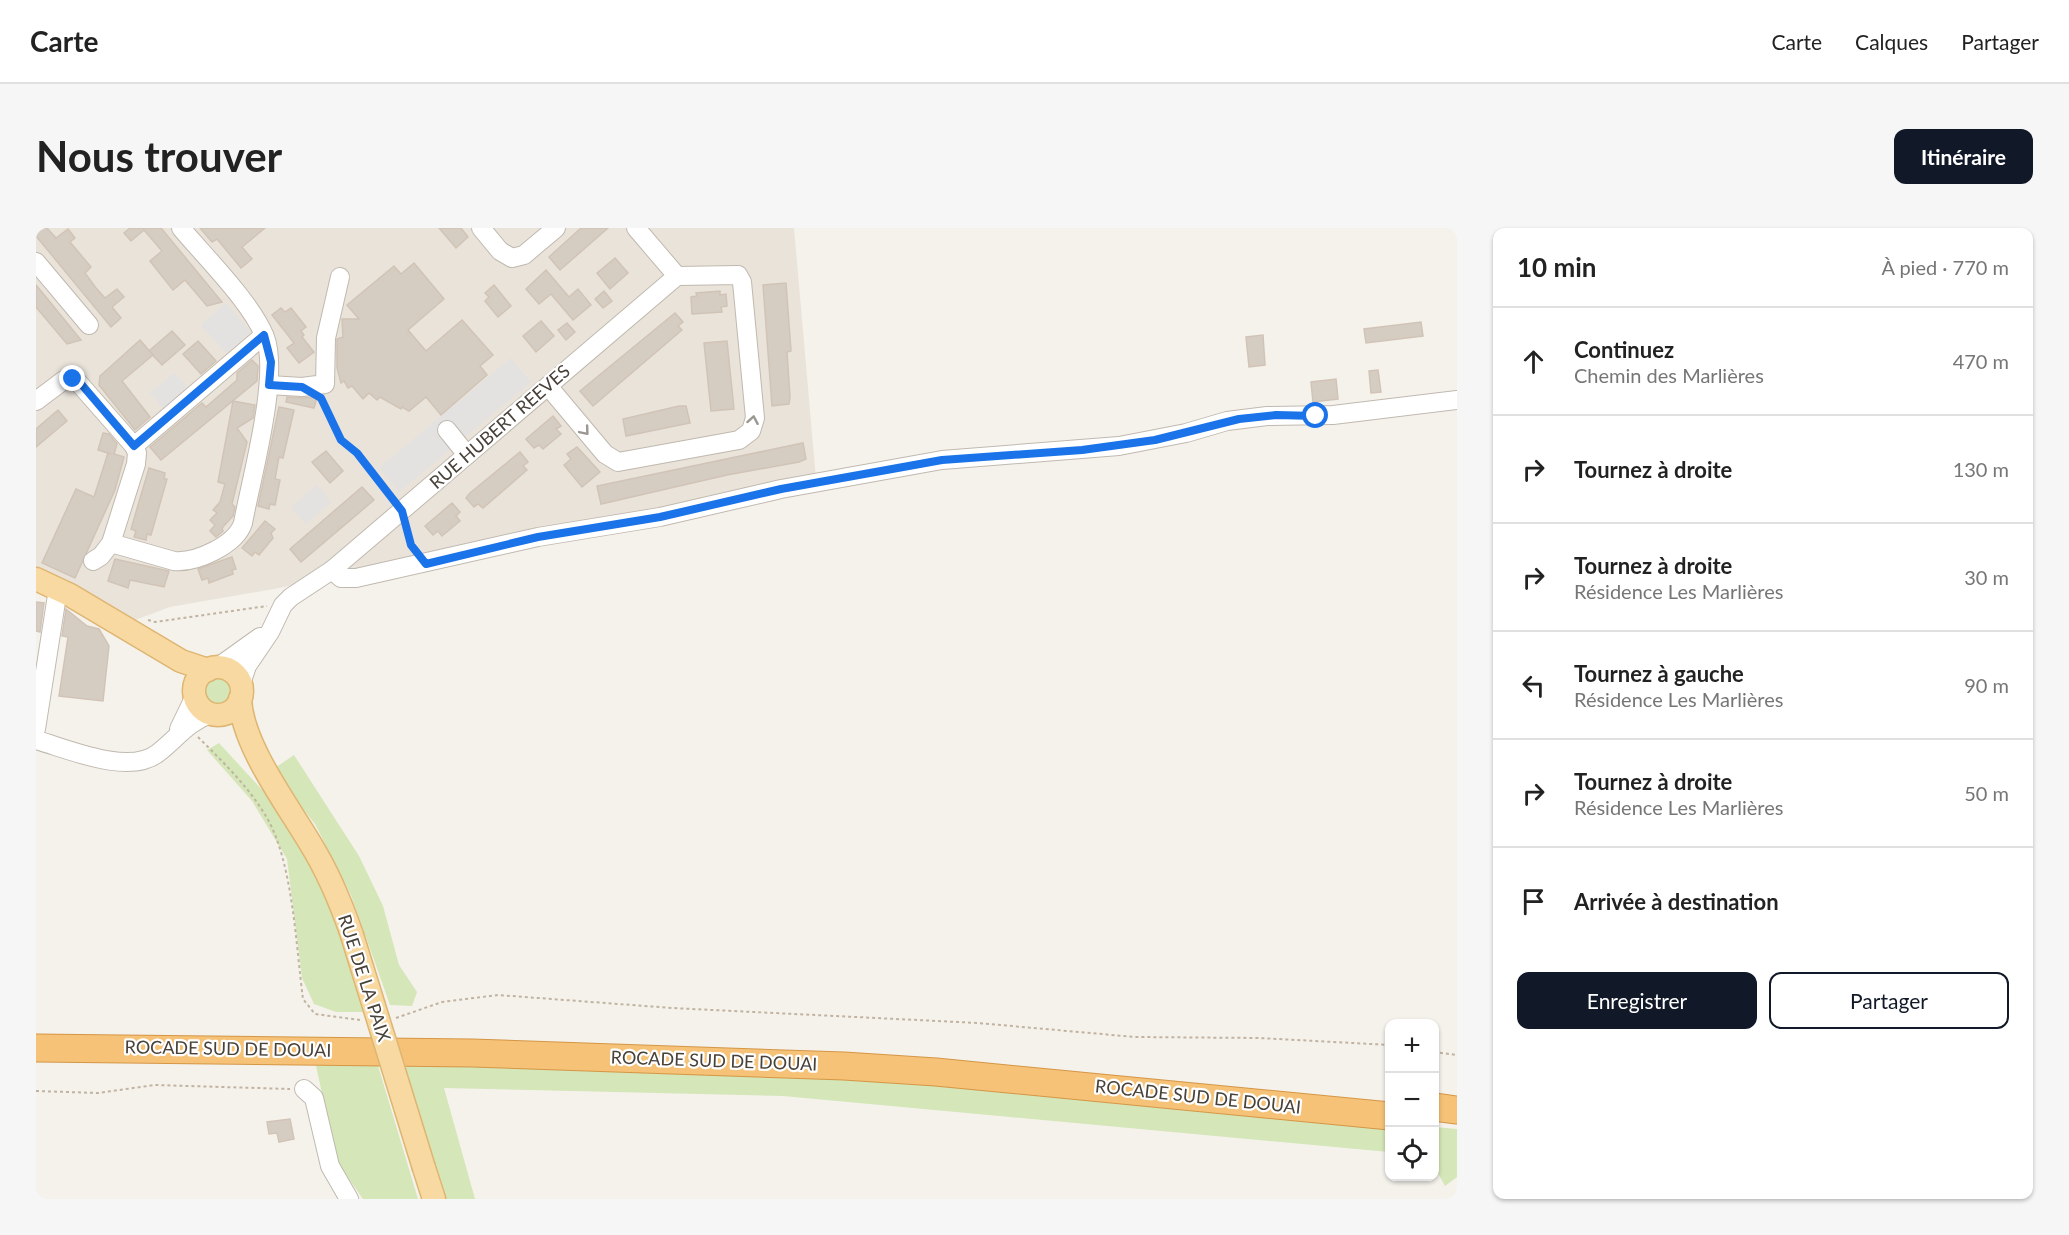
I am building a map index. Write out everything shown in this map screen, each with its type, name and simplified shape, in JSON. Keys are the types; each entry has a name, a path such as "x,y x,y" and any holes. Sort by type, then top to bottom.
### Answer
{"highway":[{"name":"ROCADE SUD DE DOUAI","path":"36,1038 503,1043 807,1053 1046,1068 1385,1102"},
{"name":"ROCADE SUD DE DOUAI","path":"36,1048 472,1053 844,1066 948,1073 1385,1116"},
{"path":"1439,1108 1457,1110"},
{"path":"1439,1122 1457,1124"}],"main road":[{"name":"RUE DE LA PAIX","path":"36,579 58,589 189,665 213,668"},
{"name":"RUE DE LA PAIX","path":"136,636 175,670 204,706 237,735 265,771 325,869 352,935 434,1199"},
{"path":"213,668 232,672 240,692 231,711 204,706 198,678 213,668"},
{"name":"RUE DE LA PAIX","path":"240,692 244,718 265,771"}],"street":[{"path":"111,543 178,561 224,546 234,539 243,523 269,385 271,362 264,335 250,311 181,228"},
{"path":"481,228 500,250 512,258 524,255 556,228"},
{"path":"548,386 605,454 618,462 742,438 751,430 755,418 745,293 738,275 676,276 636,228"},
{"path":"36,262 89,325"},
{"name":"RUE HUBERT REEVES","path":"213,668 259,638 291,597 332,570 676,276"},
{"path":"269,385 302,387 325,384 326,338 340,278"},
{"path":"134,446 264,335"},
{"path":"36,401 58,383 73,379 82,385 134,446 136,464 111,543 101,556 93,561"},
{"path":"332,570 341,578 356,578 538,537 660,517 781,489 942,460 1110,447 1155,440 1227,421 1257,417 1333,415 1457,400"},
{"path":"447,430 467,455"},
{"path":"36,729 58,589"},
{"name":"RUE HUBERT REEVES","path":"240,692 247,666 270,632 276,617"},
{"path":"36,740 126,763 151,758 188,726 204,706"},
{"path":"173,738 204,706"},
{"path":"304,1089 314,1098 330,1166 349,1199"}],"path":[{"path":"302,387 321,398 341,440 357,453 402,511 411,545 426,564"},
{"path":"188,726 239,780 268,819 284,864 303,999 315,1014 364,1021"},
{"path":"387,1019 399,1018 442,1002 498,995 672,1008 978,1023 1135,1037 1259,1038 1385,1046"},
{"path":"1439,1053 1457,1055"},
{"path":"36,1091 98,1093 155,1084 304,1089"}],"shaded area":[{"path":"36,228 794,228 816,479 274,589 170,607 111,629 36,587"},
{"path":"226,303 251,332 226,353 201,325"},
{"path":"511,358 531,382 399,492 379,468"},
{"path":"174,373 189,389 165,410 150,393"},
{"path":"317,485 331,502 306,524 291,507"}],"green space":[{"path":"217,678 226,682 230,691 226,700 217,704 208,700 204,691 208,682"},
{"path":"219,743 264,792 300,842 341,926 363,1012 336,1012 314,1004 302,978 287,859 252,801 207,750"},
{"path":"294,755 359,856 383,906 399,965 417,992 412,1006 390,1005 351,895 315,824 272,770"},
{"path":"376,1059 418,1199 363,1199 337,1162 316,1066"},
{"path":"403,1059 896,1075 1385,1123 1385,1152 783,1096 444,1088 475,1199 446,1199"},
{"path":"1439,1127 1457,1129 1457,1177 1445,1186 1439,1175"}],"building":[{"path":"36,228 47,228 56,238 68,229 75,238 70,242 91,267 85,273 96,288 105,298 117,289 124,297 112,307 121,318 111,327 36,236"},
{"path":"130,228 161,228 222,302 207,306 185,280 173,290 150,261 162,251 144,230 131,241 124,233"},
{"path":"200,228 265,228 242,247 252,259 241,268 217,239 212,242"},
{"path":"439,228 461,228 468,237 456,248"},
{"path":"581,228 608,228 560,270 549,257"},
{"path":"615,258 628,273 610,289 597,273"},
{"path":"414,263 444,299 408,330 426,351 462,320 493,355 480,366 487,375 441,415 426,397 409,411 380,397 377,400 369,393 363,399 352,386 348,388 344,381 341,383 337,368 337,339 343,337 342,319 359,319 347,305 394,266 401,274"},
{"path":"546,270 569,297 578,289 591,305 573,320 551,294 539,304 526,289"},
{"path":"786,283 791,351 787,352 790,397 789,404 772,406 763,285"},
{"path":"36,285 81,340 67,344 36,307"},
{"path":"494,285 511,306 498,317 485,301 489,297 485,293"},
{"path":"604,291 612,301 603,308 595,299"},
{"path":"720,291 720,295 726,294 727,306 721,307 722,312 692,314 691,297 697,296 696,293"},
{"path":"281,308 285,312 291,308 306,327 301,331 304,335 302,337 314,352 299,363 287,348 294,343 272,315"},
{"path":"675,313 683,322 678,326 682,330 593,406 580,391"},
{"path":"541,321 554,336 536,352 523,336"},
{"path":"1421,322 1423,336 1366,343 1364,329"},
{"path":"567,323 575,332 566,340 558,330"},
{"path":"172,331 185,345 162,365 149,351"},
{"path":"1263,335 1265,365 1249,367 1246,337"},
{"path":"140,340 153,355 122,381 150,417 135,430 99,385 100,376"},
{"path":"198,341 216,361 201,374 183,354"},
{"path":"727,341 734,409 711,411 704,343"},
{"path":"252,360 258,366 257,381 161,460 150,447 202,403 206,407 237,380 237,373"},
{"path":"1378,370 1381,392 1371,393 1369,371"},
{"path":"1336,379 1338,399 1313,402 1311,382"},
{"path":"287,397 317,397 314,408 286,402"},
{"path":"233,401 255,405 253,418 237,428 247,442 232,504 235,507 233,516 216,537 210,531 215,525 210,520 217,513 213,510 220,502 225,484 218,482"},
{"path":"686,406 690,423 626,436 623,419"},
{"path":"279,407 294,410 283,458 279,457 275,479 280,480 275,505 270,504 269,509 258,506"},
{"path":"58,410 67,421 36,447 36,429"},
{"path":"553,416 561,426 556,429 561,434 543,449 539,445 534,448 526,439"},
{"path":"103,433 109,434 117,444 114,454 124,457 115,490 75,578 42,563 76,489 94,497 108,453 98,450"},
{"path":"803,443 806,459 799,462 727,475 601,504 597,486"},
{"path":"577,447 600,472 582,487 564,465 571,459 567,454"},
{"path":"326,451 343,471 330,483 312,462"},
{"path":"520,452 528,462 523,466 527,470 483,508 478,504 474,507 466,498 470,493"},
{"path":"149,468 165,473 164,479 167,479 151,535 147,534 146,540 134,537 136,531 131,529"},
{"path":"362,487 374,500 301,562 290,549"},
{"path":"452,503 460,512 456,516 460,521 442,536 438,531 433,535 425,526"},
{"path":"265,521 275,529 271,533 273,538 259,555 255,552 252,556 242,548"},
{"path":"232,557 236,569 232,570 233,574 209,583 208,578 202,580 198,569"},
{"path":"115,559 169,571 164,587 130,580 128,588 108,581"},
{"path":"36,602 44,603 40,632 36,631"},
{"path":"66,609 87,626 99,629 109,646 103,701 59,696 68,637 62,636"},
{"path":"290,1119 294,1139 279,1142 277,1133 269,1134 267,1122"}],"route":[{"path":"73,379 82,385 134,446 264,335 271,362 269,385 302,387 321,398 341,440 357,453 402,511 405,530 411,545 426,564 538,537 660,517 781,489 942,460 1082,450 1155,440 1239,419 1276,415 1316,416"}]}
